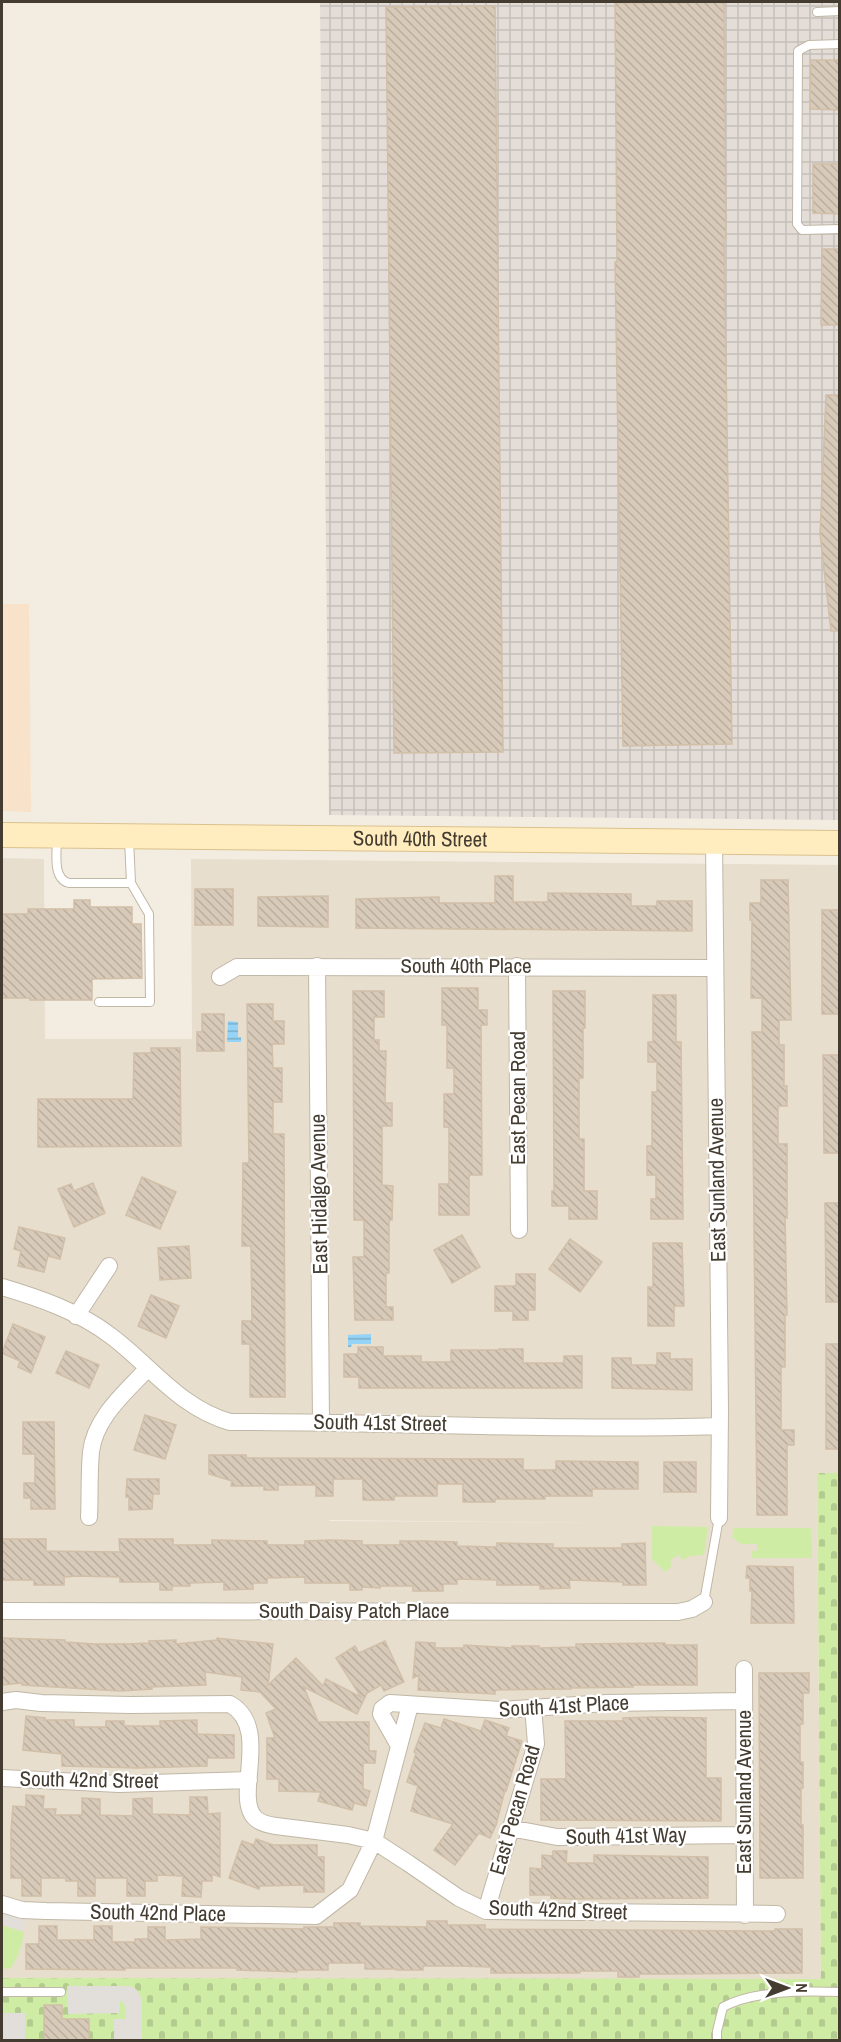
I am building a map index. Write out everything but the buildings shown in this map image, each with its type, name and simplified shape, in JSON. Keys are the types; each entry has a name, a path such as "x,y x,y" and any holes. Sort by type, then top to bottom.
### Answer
{"main road":[{"name":"South 40th Street","path":"2,835 840,843"}],"street":[{"name":"East Sunland Avenue","path":"714,841 719,1518"},
{"name":"East Hidalgo Avenue","path":"317,966 321,1422"},
{"name":"East Pecan Road","path":"517,966 519,1230"},
{"name":"South 40th Place","path":"220,977 237,967 715,968"},
{"path":"76,1316 109,1266"},
{"name":"South 41st Street","path":"2,1287 41,1299 110,1335 189,1404 216,1418 230,1422 656,1428 720,1426"},
{"path":"89,1517 91,1450 98,1431 112,1406 148,1368"},
{"name":"South Daisy Patch Place","path":"2,1611 678,1612 692,1609 704,1602"},
{"name":"East Sunland Avenue","path":"744,1669 745,1915"},
{"path":"2,1702 16,1700 41,1703 130,1705 224,1704 236,1707 248,1724 251,1746 249,1780"},
{"name":"South 41st Place","path":"398,1744 381,1714 385,1706 390,1703 500,1710 607,1703 744,1701"},
{"path":"374,1841 410,1705"},
{"name":"East Pecan Road","path":"486,1911 536,1744 533,1707"},
{"name":"South 42nd Street","path":"2,1779 119,1784 249,1780 249,1804 254,1817 265,1824 348,1834 374,1841 459,1898 486,1911 777,1914"},
{"name":"South 41st Way","path":"510,1828 557,1837 744,1835"},
{"name":"South 42nd Place","path":"2,1904 29,1911 315,1916 350,1890 374,1841"}],"lane":[{"path":"816,12 840,11"},
{"path":"840,44 809,45 798,51 797,224 802,230 840,229"},
{"path":"57,836 58,874 63,882 69,884 131,883"},
{"path":"99,1002 150,1002 149,914 131,883 129,837"},
{"path":"704,1602 719,1518"},
{"path":"717,2040 723,2007 737,1999 797,1991 840,1992"},
{"path":"2,1992 61,1992"}],"shaded area":[{"path":"320,2 839,2 839,820 329,815"},
{"path":"2,604 29,604 31,812 2,811"},
{"path":"2,858 44,859 45,1039 192,1039 191,859 839,865 840,1473 817,1473 821,1980 2,1978","holes":["329,1520 616,1523 330,1521"]},
{"path":"2,1911 26,1918 22,1931 2,1925"},
{"path":"67,1986 130,1986 136,1989 142,1999 142,2040 114,2040 114,2019 125,2019 125,2006 122,2001 120,2001 119,2013 68,2014"},
{"path":"2,2013 25,2013 25,2040 2,2040"}],"green space":[{"path":"817,1473 839,1473 839,2040 2,2040 2,1978 821,1979"},
{"path":"652,1526 708,1527 704,1555 691,1556 682,1560 679,1555 670,1560 672,1566 665,1572 652,1559"},
{"path":"734,1528 811,1528 812,1558 752,1558 751,1551 757,1551 757,1544 741,1544 732,1537"},
{"path":"2,1925 24,1932 14,1964 11,1968 2,1969"}],"water":[{"path":"228,1021 238,1022 238,1037 241,1037 241,1042 227,1042"},
{"path":"371,1334 371,1344 352,1344 348,1347 348,1335"}]}
